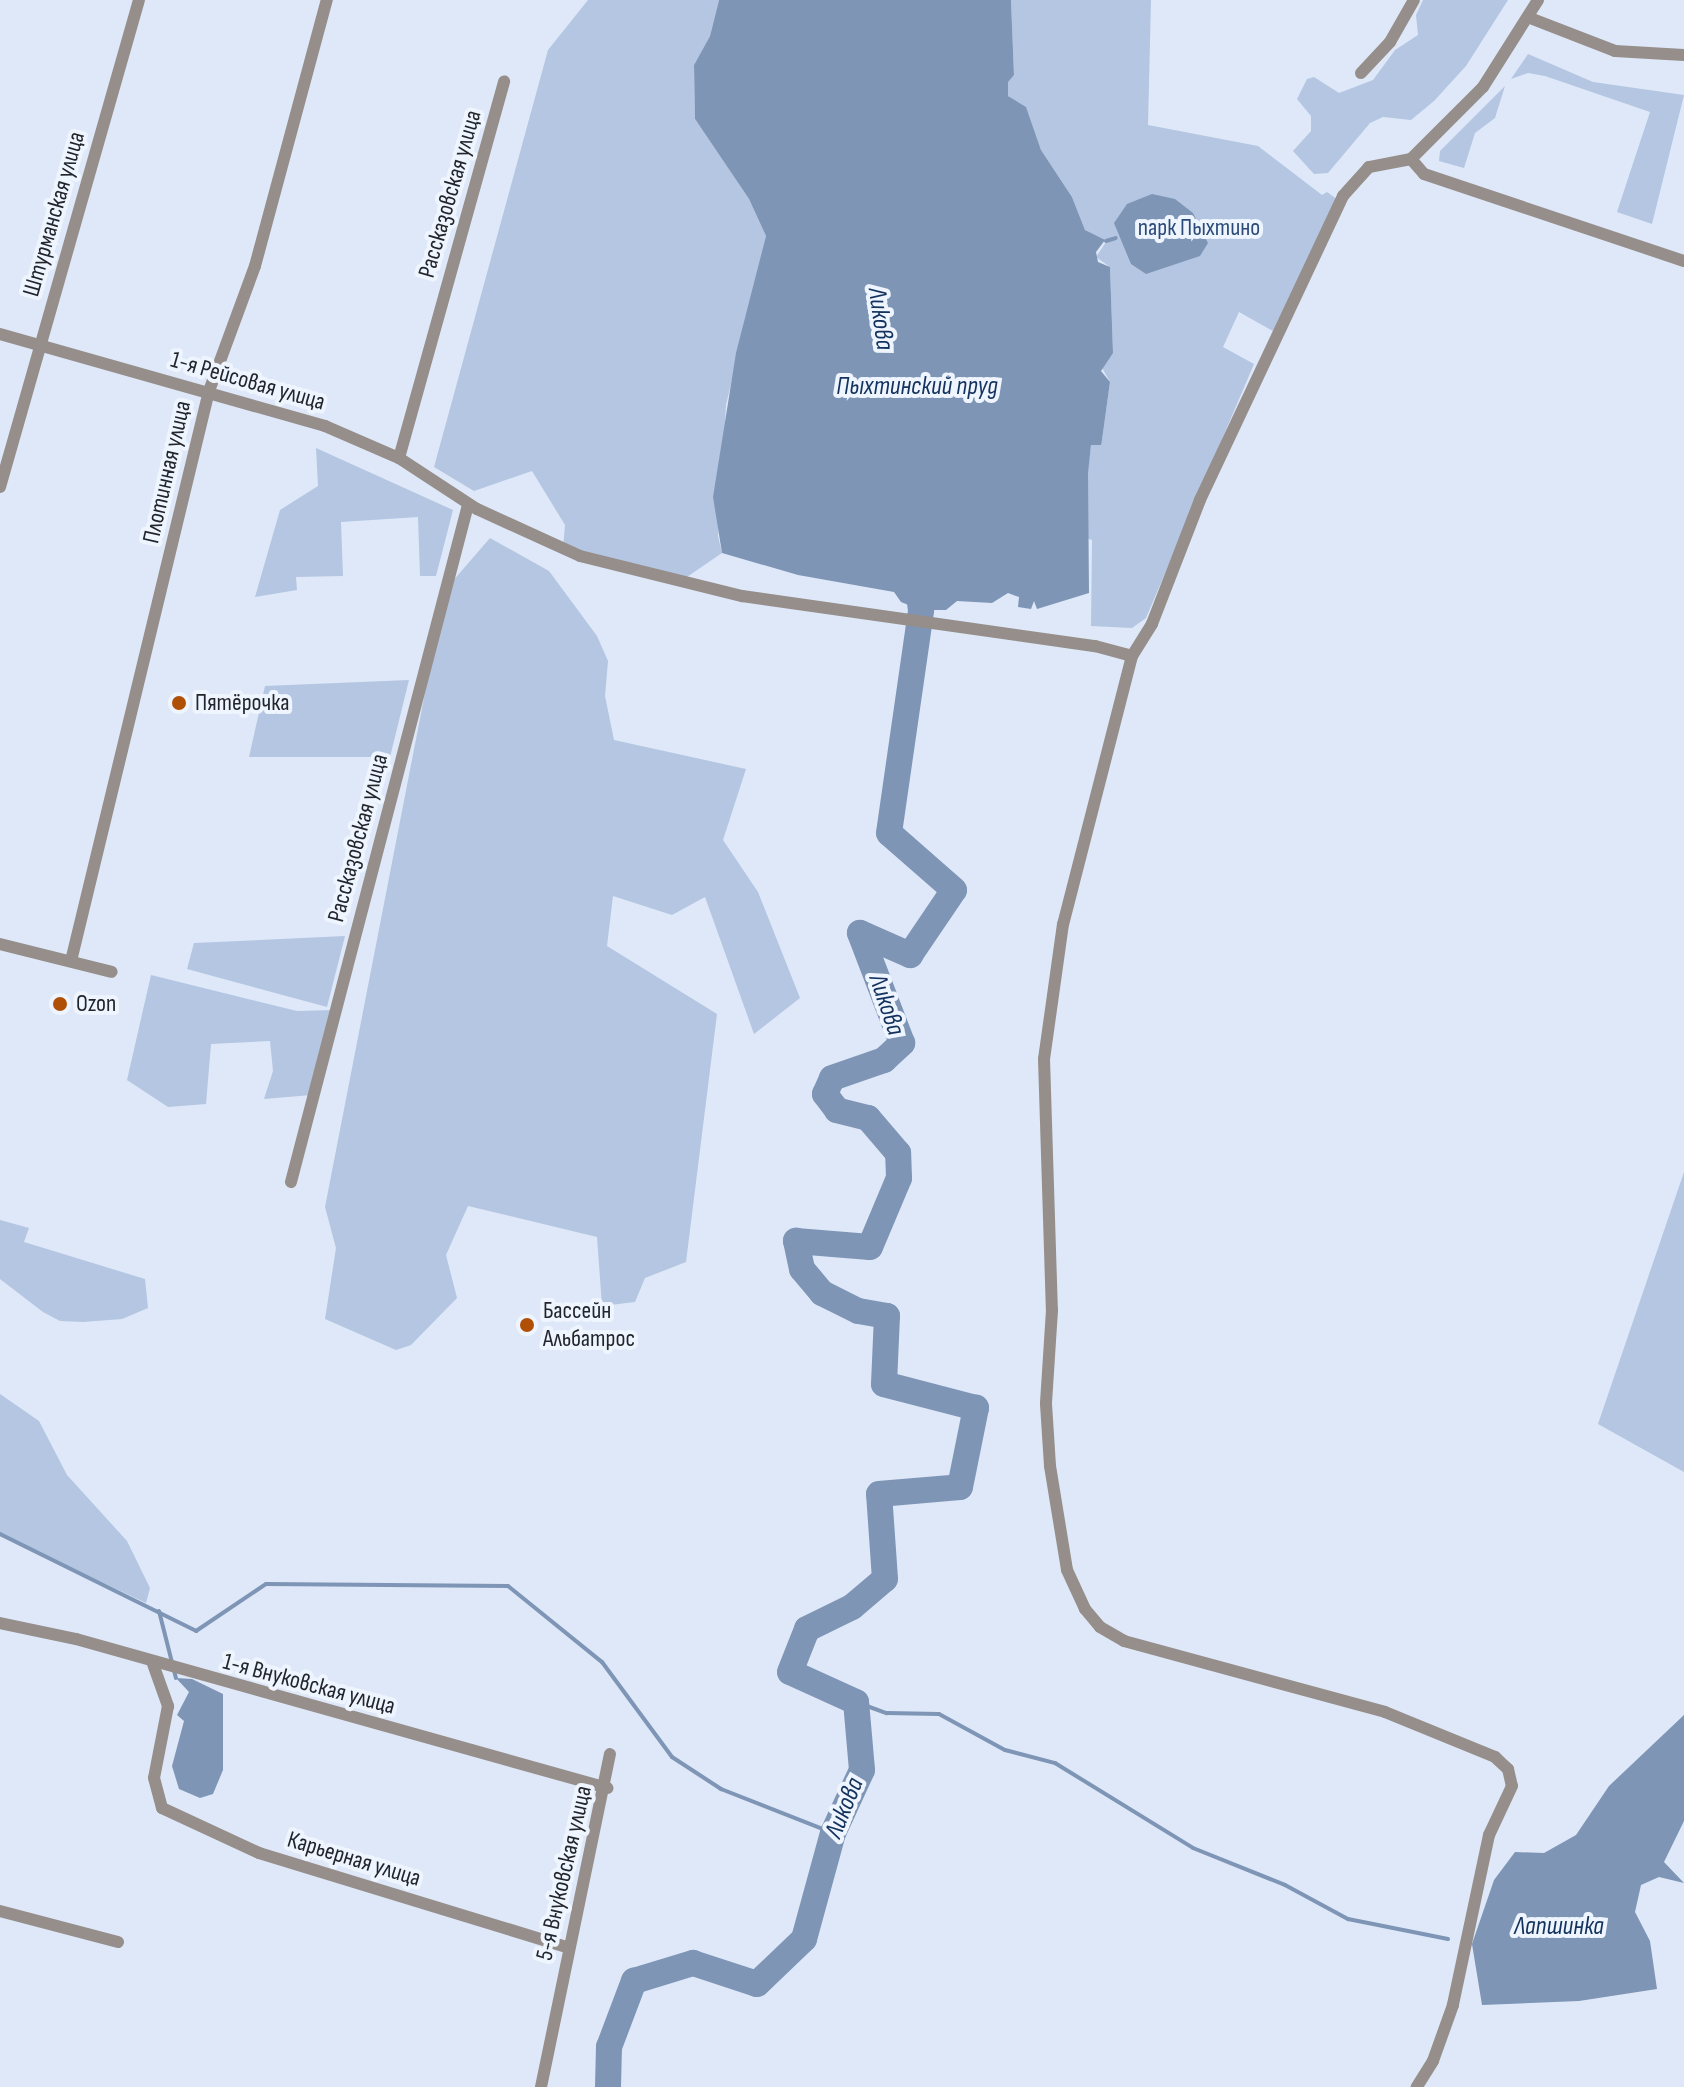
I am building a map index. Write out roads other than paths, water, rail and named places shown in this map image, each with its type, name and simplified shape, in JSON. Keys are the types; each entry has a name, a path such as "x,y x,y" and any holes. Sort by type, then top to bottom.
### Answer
{"street":[{"name":"Штурманская улица","path":"0,487 139,0"},
{"name":"Плотинная улица","path":"71,961 209,391 255,266 327,0"},
{"path":"1361,73 1383,51 1414,0"},
{"path":"1417,2087 1433,2061 1453,2005 1489,1835 1512,1786 1508,1769 1495,1757 1385,1712 1124,1641 1100,1627 1085,1609 1067,1570 1050,1466 1046,1404 1052,1310 1044,1059 1063,924 1132,656 1152,624 1200,500 1343,196 1369,167 1411,159 1483,87 1530,18 1538,0"},
{"path":"1530,18 1615,51 1684,55"},
{"name":"Рассказовская улица","path":"399,458 504,81"},
{"path":"1411,159 1424,174 1684,261"},
{"name":"1-я Рейсовая улица","path":"0,334 325,426 399,458 468,505 580,556 742,596 947,628 1095,646 1132,656"},
{"name":"Рассказовская улица","path":"291,1182 468,505"},
{"path":"0,944 112,972"},
{"name":"1-я Внуковская улица","path":"0,1623 76,1639 153,1664 607,1788"},
{"name":"Карьерная улица","path":"153,1664 168,1706 154,1778 162,1808 204,1832 569,1948"},
{"name":"5-я Внуковская улица","path":"541,2087 569,1948 607,1788 610,1754"},
{"path":"0,1911 118,1942"}],"water":[{"name":"Пыхтинский пруд","path":"719,0 1011,0 1014,75 1008,82 1008,96 1026,107 1041,150 1072,197 1085,230 1105,240 1096,252 1098,262 1110,267 1113,353 1101,371 1110,382 1101,445 1091,445 1088,473 1089,593 1037,609 1034,601 1031,609 1018,607 1019,597 1008,593 992,603 957,601 946,610 921,610 901,602 894,592 798,575 722,553 713,497 736,353 766,236 749,199 695,119 694,65 710,36"},
{"path":"1152,194 1175,199 1193,213 1208,243 1200,256 1146,274 1131,264 1114,223 1127,204"},
{"path":"176,1678 192,1679 223,1694 223,1770 213,1794 200,1798 179,1789 172,1766 184,1721 177,1715 189,1692"},
{"name":"Лапшинка","path":"1684,1715 1684,1821 1664,1862 1684,1883 1659,1877 1641,1885 1635,1912 1650,1941 1657,1989 1579,2001 1482,2005 1472,1944 1494,1880 1515,1852 1544,1853 1576,1835 1609,1786"}],"waterway":[{"path":"1106,241 1116,238"},
{"name":"Ликова","path":"608,2087 609,2047 634,1981 693,1963 757,1984 804,1939 833,1833 862,1770 856,1702 790,1672 807,1629 852,1607 885,1579 879,1494 960,1487 976,1408 884,1384 887,1316 858,1311 822,1293 802,1269 796,1241 870,1247 899,1178 898,1153 868,1118 837,1110 825,1094 832,1078 884,1060 902,1043 860,933 910,955 954,890 889,833 921,610 916,574"},
{"path":"0,1534 196,1631 266,1584 508,1586 602,1662 672,1757 721,1789 833,1833"},
{"path":"159,1611 176,1678"},
{"path":"856,1702 887,1713 939,1714 1005,1750 1055,1763 1193,1848 1285,1885 1348,1919 1448,1939"}],"place":[{"name":"Пятёрочка","path":"179,703"},
{"name":"Ozon","path":"60,1004"},
{"name":"Бассейн Альбатрос","path":"527,1325"}],"park label":[{"name":"парк Пыхтино","path":"1199,228"}]}
